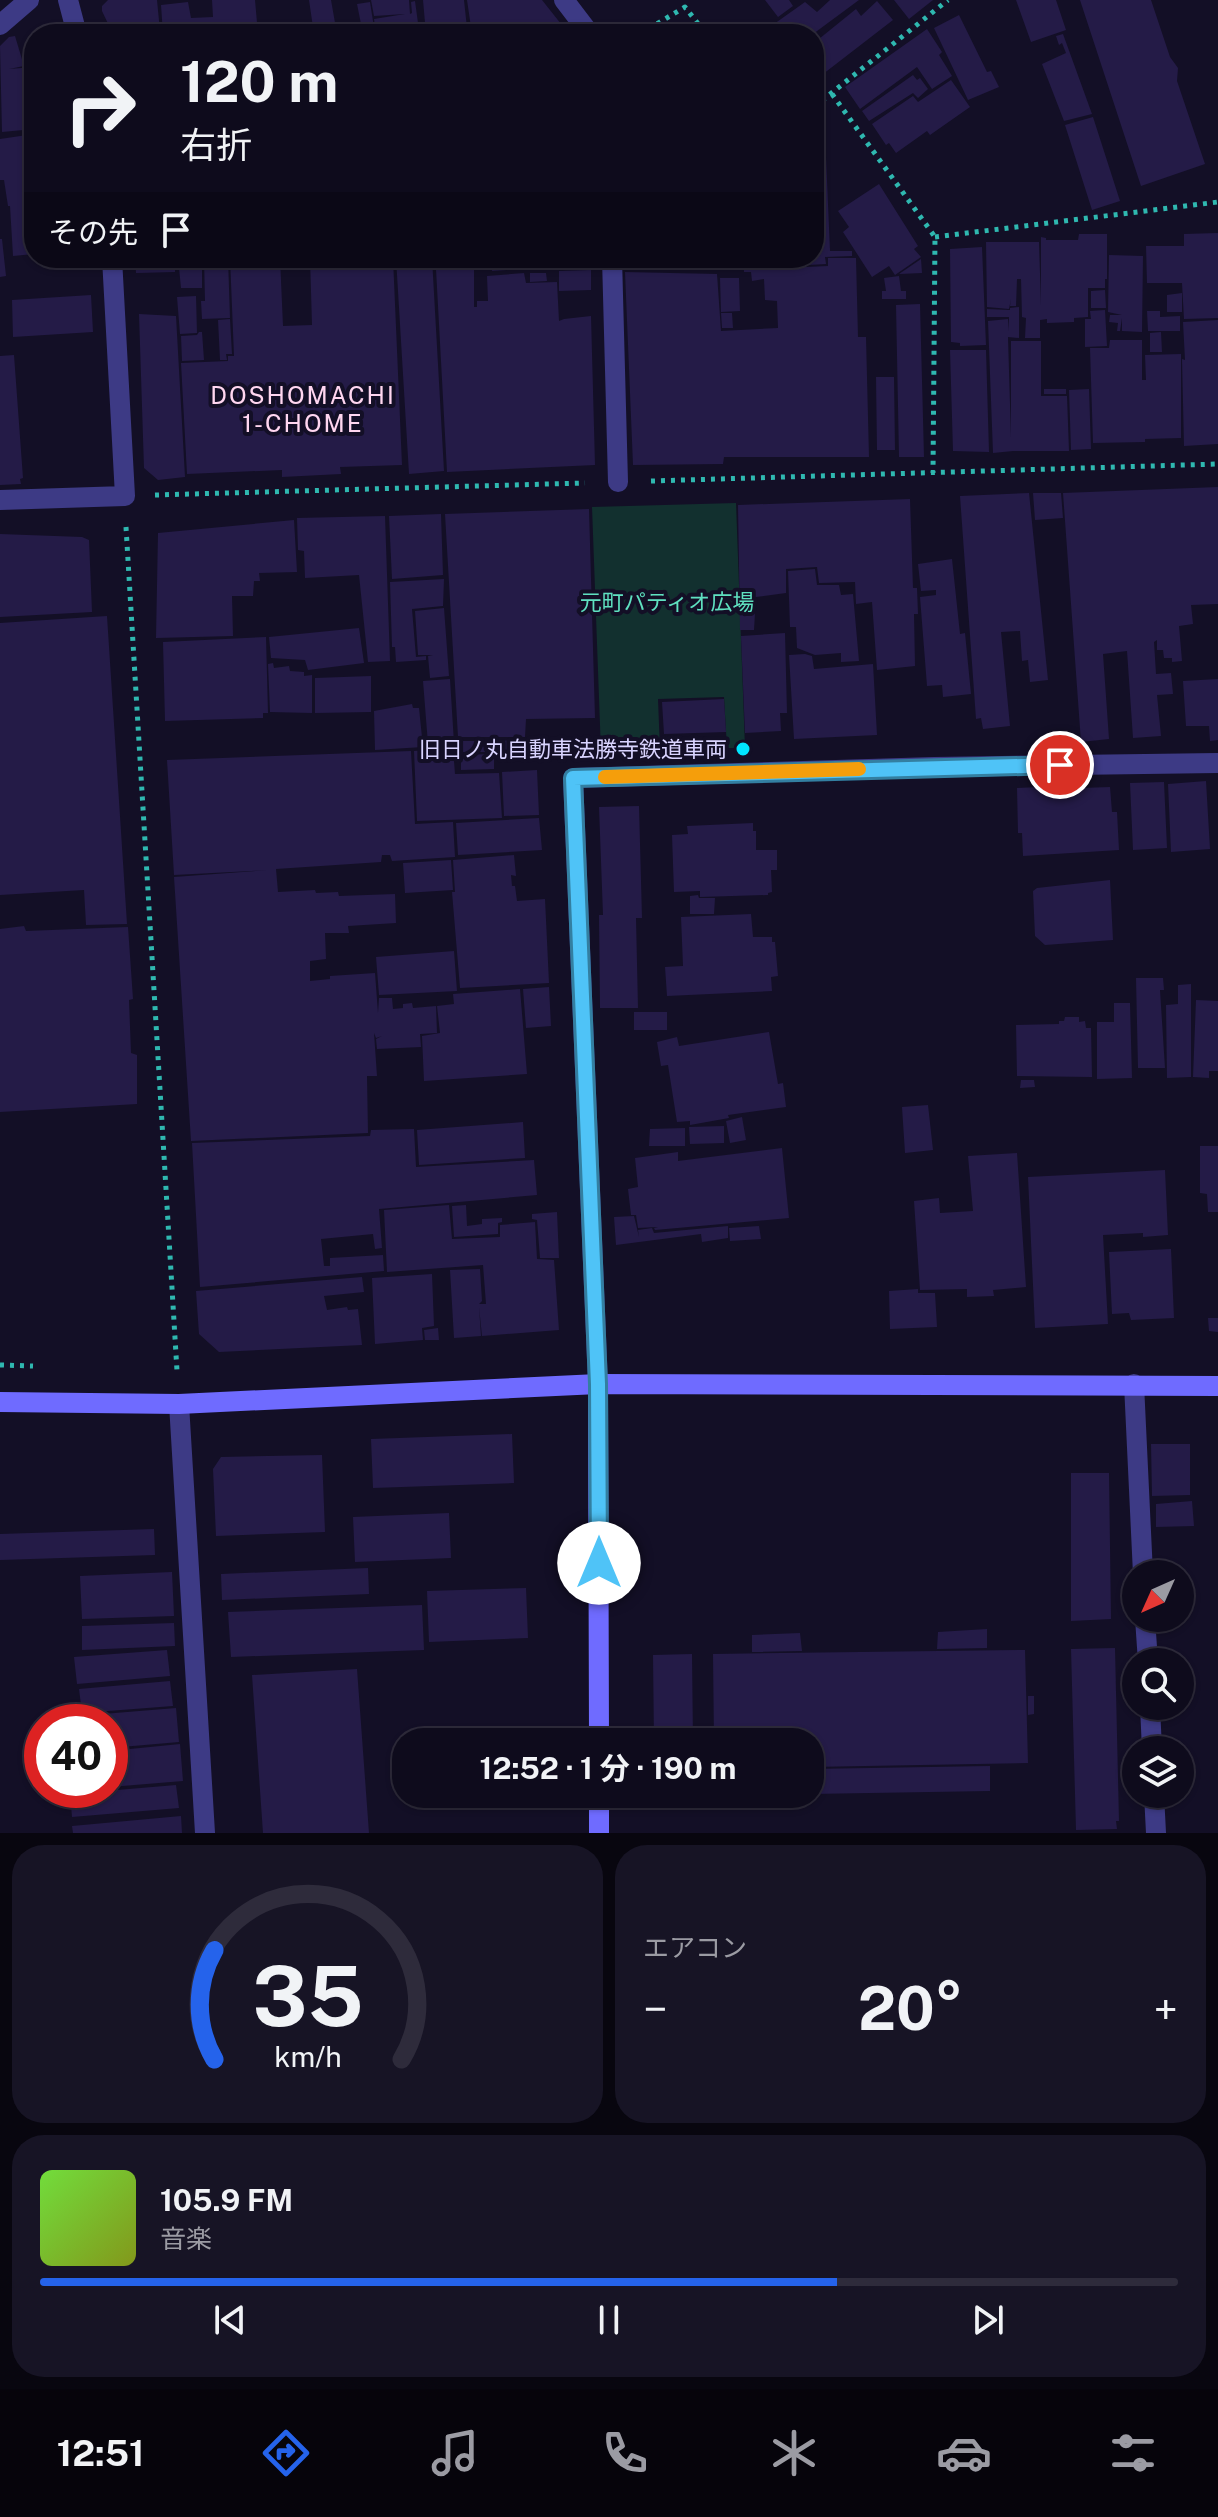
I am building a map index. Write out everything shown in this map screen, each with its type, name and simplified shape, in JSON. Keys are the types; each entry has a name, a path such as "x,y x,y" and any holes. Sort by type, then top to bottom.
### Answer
{"street":[{"path":"0,25 29,0"},
{"path":"68,0 74,24"},
{"path":"564,0 582,24"},
{"path":"0,500 125,496 113,268"},
{"path":"612,268 618,482"},
{"path":"599,1728 598,1384 573,778 934,767 1218,763"},
{"path":"0,1402 179,1404 598,1384 1218,1386"},
{"path":"1134,1384 1142,1560"},
{"path":"179,1404 205,1833"},
{"path":"599,1808 599,1833"},
{"path":"1155,1808 1156,1833"}],"path":[{"path":"824,100 948,0"},
{"path":"657,24 685,7 698,24"},
{"path":"832,94 935,237 933,473"},
{"path":"935,237 1218,202"},
{"path":"179,1404 125,496 1218,464"},
{"path":"0,1365 33,1366"}],"green space":[{"name":"元町パティオ広場","path":"736,503 745,748 727,748 724,697 658,699 660,750 601,752 592,507"}],"building":[{"path":"108,0 157,0 159,24 108,24 102,6"},
{"path":"212,0 255,0 257,24 162,24 161,5 188,2 191,18 213,17"},
{"path":"309,0 331,0 335,24 313,24"},
{"path":"371,0 409,0 410,14 411,2 415,1 418,23 375,24 374,19 405,14 374,16"},
{"path":"423,0 464,0 467,24 425,24"},
{"path":"467,0 542,0 561,24 471,24"},
{"path":"765,0 789,0 793,6 778,17"},
{"path":"830,0 859,0 824,26 774,24 805,2 817,12"},
{"path":"894,0 933,0 909,19"},
{"path":"1016,0 1056,0 1066,30 1031,42"},
{"path":"1080,0 1151,0 1170,57 1178,68 1177,81 1205,164 1141,186"},
{"path":"877,1 893,20 824,73 824,35 856,9 861,16"},
{"path":"370,2 373,24 361,24 357,4"},
{"path":"959,15 987,72 991,71 999,87 968,100 934,28"},
{"path":"927,29 942,52 939,55 952,76 932,89 917,67 860,109 845,87"},
{"path":"1063,34 1092,114 1064,121 1042,64 1066,53 1056,36"},
{"path":"15,36 24,66 9,69 24,68 24,130 2,132 0,46 9,37"},
{"path":"913,75 917,80 920,78 928,89 918,98 913,93 869,121 862,111"},
{"path":"951,80 970,107 930,135 927,131 896,153 889,143 886,145 872,124 913,96 918,102"},
{"path":"1093,117 1120,201 1092,210 1065,125"},
{"path":"24,135 24,255 13,256 10,206 4,180 0,180 0,139"},
{"path":"824,157 830,251 852,251 852,256 825,257 824,264"},
{"path":"879,184 918,246 914,249 921,257 895,275 889,266 872,277 843,232 849,227 838,211"},
{"path":"1218,233 1218,318 1184,319 1182,283 1147,283 1146,246 1184,246 1184,234"},
{"path":"1079,234 1107,234 1105,288 1088,288 1088,317 1074,318 1074,322 1047,323 1047,319 1040,320 1040,338 1025,338 1021,279 1017,279 1016,306 1010,306 1011,299 1009,309 987,307 986,242 1039,242 1041,305 1041,237 1046,240 1078,240"},
{"path":"0,239 6,276 0,277"},
{"path":"982,247 986,345 960,346 960,343 951,342 950,249"},
{"path":"1109,255 1143,256 1142,332 1122,331 1122,318 1120,331 1117,331 1118,323 1109,322 1110,315 1122,315 1108,312"},
{"path":"828,258 856,258 858,337 866,337 869,457 724,457 723,464 633,465 625,272 717,274 721,331 778,328 777,301 765,300 764,279 752,281 751,272 744,272 744,268 824,268 828,266"},
{"path":"921,259 922,273 899,274"},
{"path":"136,268 175,268 175,272 136,273"},
{"path":"179,268 202,268 202,288 181,288"},
{"path":"204,268 228,268 230,318 202,319 201,301 205,301"},
{"path":"230,268 280,268 283,326 312,325 310,268 393,268 402,465 340,467 341,474 282,477 282,470 187,474 181,363 228,361 228,356 234,356"},
{"path":"397,268 433,268 444,471 409,474"},
{"path":"474,268 474,307 477,307 477,301 488,301 487,276 524,273 526,283 557,282 559,321 591,316 595,465 447,472 436,269"},
{"path":"492,268 523,269 492,271"},
{"path":"624,268 662,268 662,269"},
{"path":"591,270 591,290 559,291 559,271"},
{"path":"530,273 546,273 547,281 530,282"},
{"path":"899,276 901,291 906,291 906,299 882,299 882,291 886,291 884,278"},
{"path":"720,278 739,278 740,311 721,312"},
{"path":"1105,290 1106,308 1091,308 1091,291"},
{"path":"1182,293 1182,312 1167,312 1167,295"},
{"path":"91,295 93,332 13,337 12,300"},
{"path":"196,296 197,333 180,334 177,297"},
{"path":"920,304 924,457 899,457 896,305"},
{"path":"1019,307 1019,338 1008,337 1011,438 1011,341 1041,341 1041,396 1067,396 1069,451 993,453 988,321 1008,319 1009,331 1009,317 987,317 987,309 1010,310"},
{"path":"1105,310 1107,346 1085,347 1085,319 1091,319 1090,311"},
{"path":"1147,311 1160,311 1160,317 1180,316 1180,331 1148,331"},
{"path":"721,313 732,313 733,328 722,328"},
{"path":"139,314 176,316 185,477 158,480 144,468"},
{"path":"230,319 232,354 226,354 227,360 220,360 218,320"},
{"path":"1218,320 1218,444 1184,446 1183,322"},
{"path":"202,332 204,360 182,361 181,336 197,335"},
{"path":"1161,332 1162,352 1150,352 1150,333"},
{"path":"1110,340 1142,340 1142,380 1146,380 1145,355 1181,354 1181,438 1093,443 1090,348 1109,348"},
{"path":"950,350 986,350 989,452 953,451"},
{"path":"14,355 23,478 20,479 21,484 0,485 0,356"},
{"path":"876,377 894,377 895,450 877,450"},
{"path":"1044,389 1066,389 1066,394 1044,394"},
{"path":"1089,389 1091,449 1071,450 1069,390"},
{"path":"1218,487 1218,604 1191,605 1193,624 1179,626 1182,661 1172,662 1172,658 1164,658 1163,650 1157,650 1157,640 1154,642 1156,674 1171,673 1173,694 1157,695 1161,736 1133,738 1127,651 1103,654 1109,739 1081,742 1063,493"},
{"path":"1029,493 1048,680 1030,682 1028,660 1022,661 1020,631 1001,632 1010,726 983,729 981,718 976,719 960,496"},
{"path":"1033,493 1061,493 1063,518 1035,520"},
{"path":"910,499 913,588 917,588 918,614 914,614 915,666 877,670 872,602 856,604 855,582 819,583 817,567 786,569 786,593 756,597 754,630 740,630 738,505"},
{"path":"589,509 595,718 526,719 525,737 458,737 445,514"},
{"path":"441,514 443,575 392,579 389,516"},
{"path":"385,516 390,661 368,662 359,575 305,578 304,551 298,550 297,518"},
{"path":"294,520 297,572 259,573 260,581 254,581 253,596 232,596 233,636 156,638 158,533"},
{"path":"0,534 82,537 89,540 92,612 0,617"},
{"path":"952,559 960,634 965,633 971,694 943,697 942,685 927,686 920,597 936,595 936,590 921,591 918,564"},
{"path":"815,569 817,585 839,585 841,595 853,594 859,661 841,662 841,653 815,655 797,648 796,627 790,627 788,571"},
{"path":"444,579 443,606 412,609 416,657 426,656 426,660 396,662 395,647 392,647 390,582"},
{"path":"444,608 449,676 430,678 428,656 433,655 418,655 415,611"},
{"path":"107,616 127,924 86,925 84,890 0,895 0,623"},
{"path":"359,628 364,663 308,670 305,660 271,658 269,637"},
{"path":"785,633 787,713 780,713 781,731 745,733 741,636"},
{"path":"266,637 268,713 263,713 263,718 165,721 163,642"},
{"path":"789,655 812,656 814,669 873,664 877,735 794,739"},
{"path":"273,663 274,668 289,666 290,671 304,672 304,676 312,675 312,713 270,712 268,664"},
{"path":"371,676 371,712 315,713 315,678"},
{"path":"450,679 454,743 428,744 423,681"},
{"path":"1218,679 1218,740 1210,741 1209,726 1186,726 1183,681"},
{"path":"724,699 726,732 664,734 662,702"},
{"path":"412,704 413,708 419,708 423,747 375,750 374,711"},
{"path":"529,740 529,754 497,755 497,741"},
{"path":"460,741 484,741 485,752 460,752"},
{"path":"453,748 455,774 499,773 502,818 417,821 414,751"},
{"path":"411,751 415,824 453,822 455,857 392,861 390,855 382,855 381,862 276,869 278,892 315,890 316,893 338,892 339,896 395,894 396,923 348,926 349,933 325,933 326,959 310,961 310,981 330,979 330,976 375,973 378,1013 379,998 392,998 393,1009 412,1003 413,1008 436,1006 437,1033 420,1034 421,1047 377,1049 376,1039 382,1036 376,1038 374,1033 377,1076 367,1076 368,1133 191,1141 174,877 268,870 174,875 167,760"},
{"path":"494,754 494,769 461,770 461,755"},
{"path":"537,770 539,815 504,816 502,772"},
{"path":"1206,781 1210,849 1171,852 1168,784"},
{"path":"1164,782 1167,848 1133,850 1130,783"},
{"path":"1081,785 1081,788 1110,787 1112,812 1117,812 1119,850 1023,856 1022,833 1018,833 1017,788"},
{"path":"639,806 642,918 636,918 638,1008 600,1008 599,915 603,915 599,807"},
{"path":"539,818 542,850 458,855 456,823"},
{"path":"753,823 756,850 777,850 777,870 771,870 772,892 768,895 700,897 700,891 674,892 672,835 688,834 687,826"},
{"path":"514,855 516,876 511,875 517,901 545,899 549,983 460,988 452,892 455,892 453,860"},
{"path":"451,860 453,890 405,893 403,863"},
{"path":"1110,880 1113,940 1045,945 1035,936 1033,891 1037,888"},
{"path":"698,895 699,898 715,898 714,914 690,914 690,896"},
{"path":"751,914 753,937 772,937 772,942 775,942 778,976 771,977 772,991 667,996 665,967 683,966 681,917"},
{"path":"24,926 26,931 128,927 133,999 129,1000 131,1053 137,1055 137,1104 0,1112 0,929"},
{"path":"454,951 457,991 379,995 376,957"},
{"path":"1136,978 1163,978 1164,990 1160,990 1165,1068 1138,1068"},
{"path":"1191,984 1191,1077 1167,1078 1166,1005 1178,1004 1178,985"},
{"path":"549,987 551,1026 526,1028 523,989"},
{"path":"520,989 527,1074 424,1081 422,1036 440,1033 437,1006 454,1004 453,994"},
{"path":"1196,1000 1218,1001 1218,1071 1209,1071 1209,1078 1193,1077"},
{"path":"1114,1003 1130,1003 1132,1078 1097,1079 1097,1022 1114,1022"},
{"path":"634,1012 667,1012 667,1030 634,1030"},
{"path":"1065,1017 1079,1017 1079,1022 1085,1021 1086,1028 1091,1028 1092,1077 1017,1076 1016,1025 1059,1024"},
{"path":"769,1032 778,1084 783,1083 786,1107 728,1115 729,1118 690,1125 690,1121 677,1122 668,1065 661,1066 657,1042 677,1037 679,1046"},
{"path":"1021,1080 1034,1080 1035,1087 1020,1088"},
{"path":"928,1105 933,1150 905,1153 902,1107"},
{"path":"742,1117 746,1140 730,1143 726,1121"},
{"path":"523,1122 525,1158 419,1165 417,1130"},
{"path":"724,1126 724,1143 690,1144 689,1127"},
{"path":"685,1128 685,1146 649,1146 650,1129"},
{"path":"414,1129 416,1167 534,1160 537,1195 379,1209 382,1248 375,1249 373,1234 321,1239 324,1266 330,1266 330,1258 383,1255 384,1271 200,1287 192,1143 370,1136 371,1130"},
{"path":"1200,1146 1218,1146 1218,1212 1208,1212 1207,1194 1200,1193"},
{"path":"782,1148 789,1218 655,1230 658,1227 638,1228 636,1215 631,1215 628,1189 638,1187 635,1158 678,1152 678,1161"},
{"path":"1017,1153 1026,1287 993,1290 994,1296 967,1297 967,1289 920,1290 914,1201 939,1198 940,1213 973,1211 968,1156"},
{"path":"1165,1170 1168,1235 1103,1235 1108,1324 1035,1328 1028,1177"},
{"path":"449,1205 452,1239 500,1237 500,1225 535,1222 537,1259 554,1260 559,1330 482,1336 479,1307 481,1336 454,1338 450,1270 480,1269 482,1301 479,1304 486,1304 483,1265 387,1272 384,1210"},
{"path":"466,1205 467,1226 482,1224 482,1219 502,1218 502,1222 498,1223 498,1234 454,1237 452,1206"},
{"path":"557,1212 559,1258 540,1258 537,1220 532,1219 532,1214"},
{"path":"634,1216 639,1237 638,1230 652,1228 654,1233 728,1226 728,1238 702,1242 701,1234 616,1245 614,1217"},
{"path":"759,1226 761,1239 730,1241 729,1228"},
{"path":"1171,1249 1174,1318 1131,1320 1129,1313 1112,1314 1109,1252"},
{"path":"432,1274 434,1326 422,1328 423,1340 375,1344 372,1278"},
{"path":"362,1277 364,1292 324,1296 327,1310 358,1309 362,1345 219,1352 199,1334 196,1291"},
{"path":"918,1289 918,1293 935,1293 937,1327 890,1329 889,1291"},
{"path":"1208,1318 1218,1318 1218,1332 1209,1331"},
{"path":"438,1328 439,1340 425,1340 424,1330"},
{"path":"512,1434 514,1483 373,1488 371,1439"},
{"path":"1151,1444 1190,1444 1190,1495 1152,1496"},
{"path":"322,1455 325,1532 216,1536 213,1469 221,1457"},
{"path":"1071,1473 1109,1473 1111,1619 1071,1621"},
{"path":"1192,1501 1194,1526 1156,1527 1156,1504"},
{"path":"449,1513 451,1558 355,1562 353,1517"},
{"path":"154,1529 155,1555 0,1560 0,1534"},
{"path":"368,1568 369,1594 222,1600 221,1574"},
{"path":"172,1572 174,1616 82,1619 80,1576"},
{"path":"526,1588 528,1638 429,1642 427,1591"},
{"path":"422,1605 424,1650 231,1657 228,1612"},
{"path":"174,1623 175,1646 82,1650 82,1626"},
{"path":"987,1629 987,1648 937,1649 938,1632"},
{"path":"800,1633 802,1651 752,1652 752,1635"},
{"path":"1115,1648 1119,1821 1116,1821 1117,1829 1076,1830 1071,1649"},
{"path":"167,1650 170,1676 77,1684 74,1657"},
{"path":"1025,1650 1028,1763 824,1767 824,1728 714,1728 713,1654"},
{"path":"692,1654 693,1728 654,1728 653,1655"},
{"path":"357,1669 369,1833 263,1833 252,1675"},
{"path":"170,1681 173,1706 128,1709 128,1704 81,1704 79,1689"},
{"path":"1028,1696 1034,1696 1034,1714 1028,1715"},
{"path":"176,1708 179,1742 128,1746 128,1712"},
{"path":"180,1744 183,1781 128,1786 128,1749"},
{"path":"990,1766 990,1791 824,1794 824,1769"},
{"path":"176,1785 179,1808 72,1817 71,1808 128,1808 128,1789"},
{"path":"181,1816 182,1833 73,1833 72,1826"}],"slow traffic":[{"path":"605,777 859,769"}],"place":[{"name":"旧日ノ丸自動車法勝寺鉄道車両","path":"743,749"}],"district":[{"name":"DOSHOMACHI 1-CHOME","path":"303,409"}],"route":[{"path":"599,1563 598,1384 573,778 1060,765"}]}
